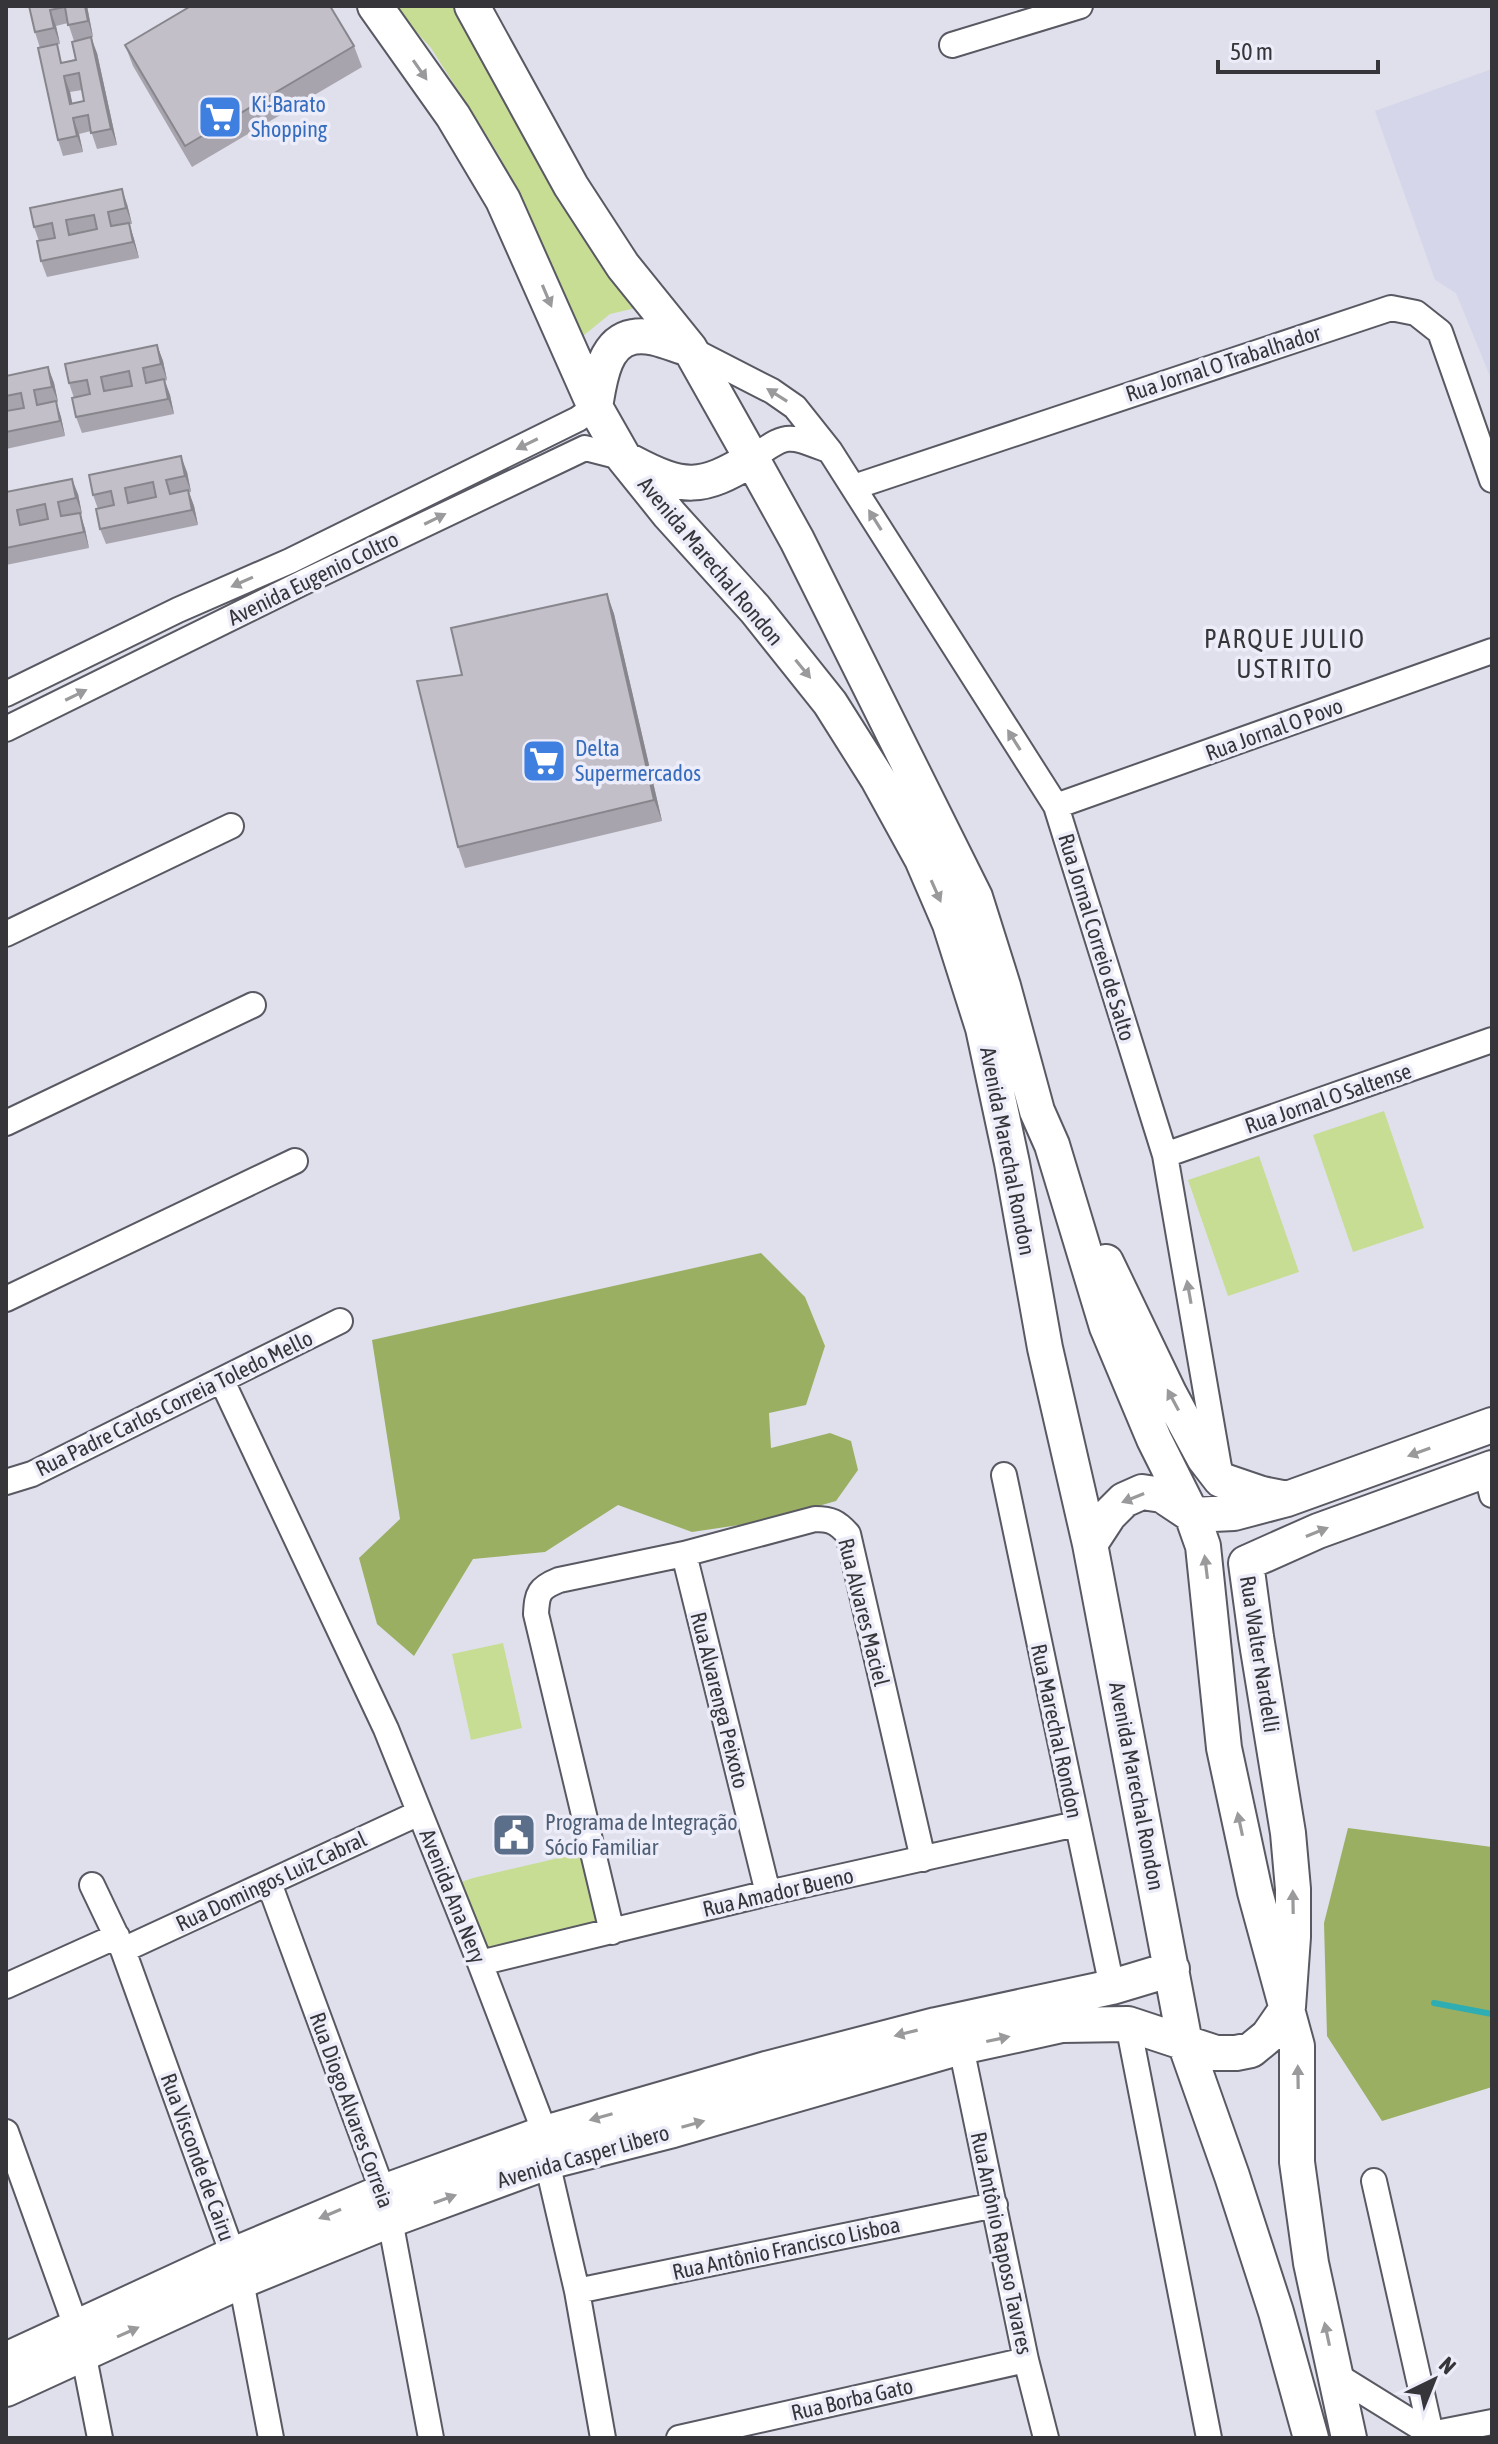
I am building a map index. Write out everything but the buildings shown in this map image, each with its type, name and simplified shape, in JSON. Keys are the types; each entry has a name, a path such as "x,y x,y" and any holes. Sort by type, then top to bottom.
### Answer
{"main road":[{"name":"Avenida Marechal Rondon","path":"375,6 453,116 503,200 595,407 624,458 669,514 755,609 830,703 878,779 918,851 950,924 983,1028 1012,1163 1045,1348 1090,1544 1185,2043 1276,2312 1305,2432"},
{"name":"Avenida Marechal Rondon","path":"472,6 571,186 623,266 690,349 797,540 975,897 1037,1111 1052,1145 1107,1327 1203,1546 1224,1748 1255,1892 1297,2046 1297,2162 1311,2263 1348,2437"},
{"path":"595,407 601,373 620,342 632,337 651,337 690,349"},
{"path":"705,482 722,449 728,417"},
{"path":"624,458 662,478 682,484 705,482 727,474 752,459"},
{"path":"1052,1145 1124,1302 1204,1458 1221,1480 1287,1499"},
{"path":"1090,1544 1109,1515 1124,1500 1142,1492 1162,1495 1192,1515 1234,1513 1287,1499 1492,1425"},
{"name":"Rua Walter Nardelli","path":"1288,2007 1293,1937 1288,1833 1246,1563 1318,1531 1490,1478"},
{"name":"Avenida Casper Libero","path":"6,2389 80,2340 237,2268 387,2206 546,2147 766,2069 921,2029 1112,1987 1172,1969"},
{"name":"Avenida Casper Libero","path":"546,2147 673,2130 961,2047 1062,2025 1128,2024 1216,2053 1236,2053 1251,2050 1268,2036 1288,2007"},
{"name":"Avenida Casper Libero","path":"6,2360 80,2340"}],"street":[{"path":"952,45 1080,6"},
{"name":"Rua Jornal O Trabalhador","path":"854,487 1391,308 1416,313 1440,332 1492,480"},
{"name":"Rua Jornal Correio de Salto","path":"690,349 772,391 795,407 854,487 1056,806 1165,1155 1221,1480"},
{"name":"Avenida Eugenio Coltro","path":"6,694 178,610 290,561 578,419 595,407"},
{"path":"752,459 777,441 793,437 830,451"},
{"name":"Avenida Eugenio Coltro","path":"6,729 585,448 624,458"},
{"path":"290,561 304,582"},
{"name":"Rua Jornal O Povo","path":"1056,806 1492,651"},
{"path":"6,934 231,826"},
{"path":"6,1123 253,1005"},
{"name":"Rua Jornal O Saltense","path":"1165,1155 1492,1040"},
{"path":"6,1299 295,1161"},
{"name":"Rua Padre Carlos Correia Toledo Mello","path":"6,1482 32,1474 340,1321"},
{"name":"Avenida Ana Nery","path":"222,1381 386,1729 480,1963 546,2147 577,2291 603,2438"},
{"name":"Rua Marechal Rondon","path":"1004,1475 1112,1987"},
{"name":"Rua Alvares Maciel","path":"684,1554 815,1519 838,1523 848,1534 923,1859"},
{"path":"612,1932 536,1614 537,1597 545,1585 559,1580 684,1554"},
{"name":"Rua Alvarenga Peixoto","path":"684,1554 768,1893"},
{"name":"Rua Domingos Luiz Cabral","path":"6,1986 269,1883 419,1813"},
{"name":"Rua Amador Bueno","path":"480,1963 768,1893 1076,1824"},
{"name":"Rua Diogo Alvares Correia","path":"269,1883 387,2206 431,2438"},
{"name":"Rua Visconde de Cairu","path":"92,1885 120,1943 237,2268 271,2438"},
{"path":"1128,2024 1209,2438"},
{"name":"Rua Antônio Raposo Tavares","path":"961,2047 1026,2360 1046,2438"},
{"path":"6,2132 80,2340 100,2438"},
{"path":"1374,2181 1431,2436"},
{"name":"Rua Antônio Francisco Lisboa","path":"577,2291 995,2205"},
{"name":"Rua Borba Gato","path":"679,2438 1026,2360"},
{"path":"1336,2375 1431,2436 1492,2422"}],"shaded area":[{"path":"1492,69 1492,381 1456,293 1435,280 1375,111"}],"green space":[{"path":"393,6 466,6 640,307 610,314 583,336 500,157 431,48"},
{"path":"1384,1111 1424,1228 1353,1252 1313,1135"},
{"path":"1259,1156 1299,1272 1228,1296 1188,1180"},
{"path":"761,1253 805,1297 825,1346 806,1405 769,1413 771,1448 830,1433 851,1441 858,1470 836,1501 766,1521 692,1532 618,1505 545,1552 473,1559 414,1656 377,1624 359,1558 400,1519 372,1340"},
{"path":"503,1643 522,1728 471,1740 452,1654"},
{"path":"1348,1828 1492,1847 1492,2087 1382,2121 1327,2036 1324,1923"},
{"path":"593,1850 612,1932 480,1963 449,1886"}],"waterway":[{"path":"1434,2003 1492,2014"}],"place":[{"name":"Ki-Barato Shopping","path":"220,117"},
{"name":"Delta Supermercados","path":"544,761"},
{"name":"Programa de Integração Sócio Familiar","path":"514,1835"}],"district":[{"name":"PARQUE JULIO USTRITO","path":"1285,654"}]}
